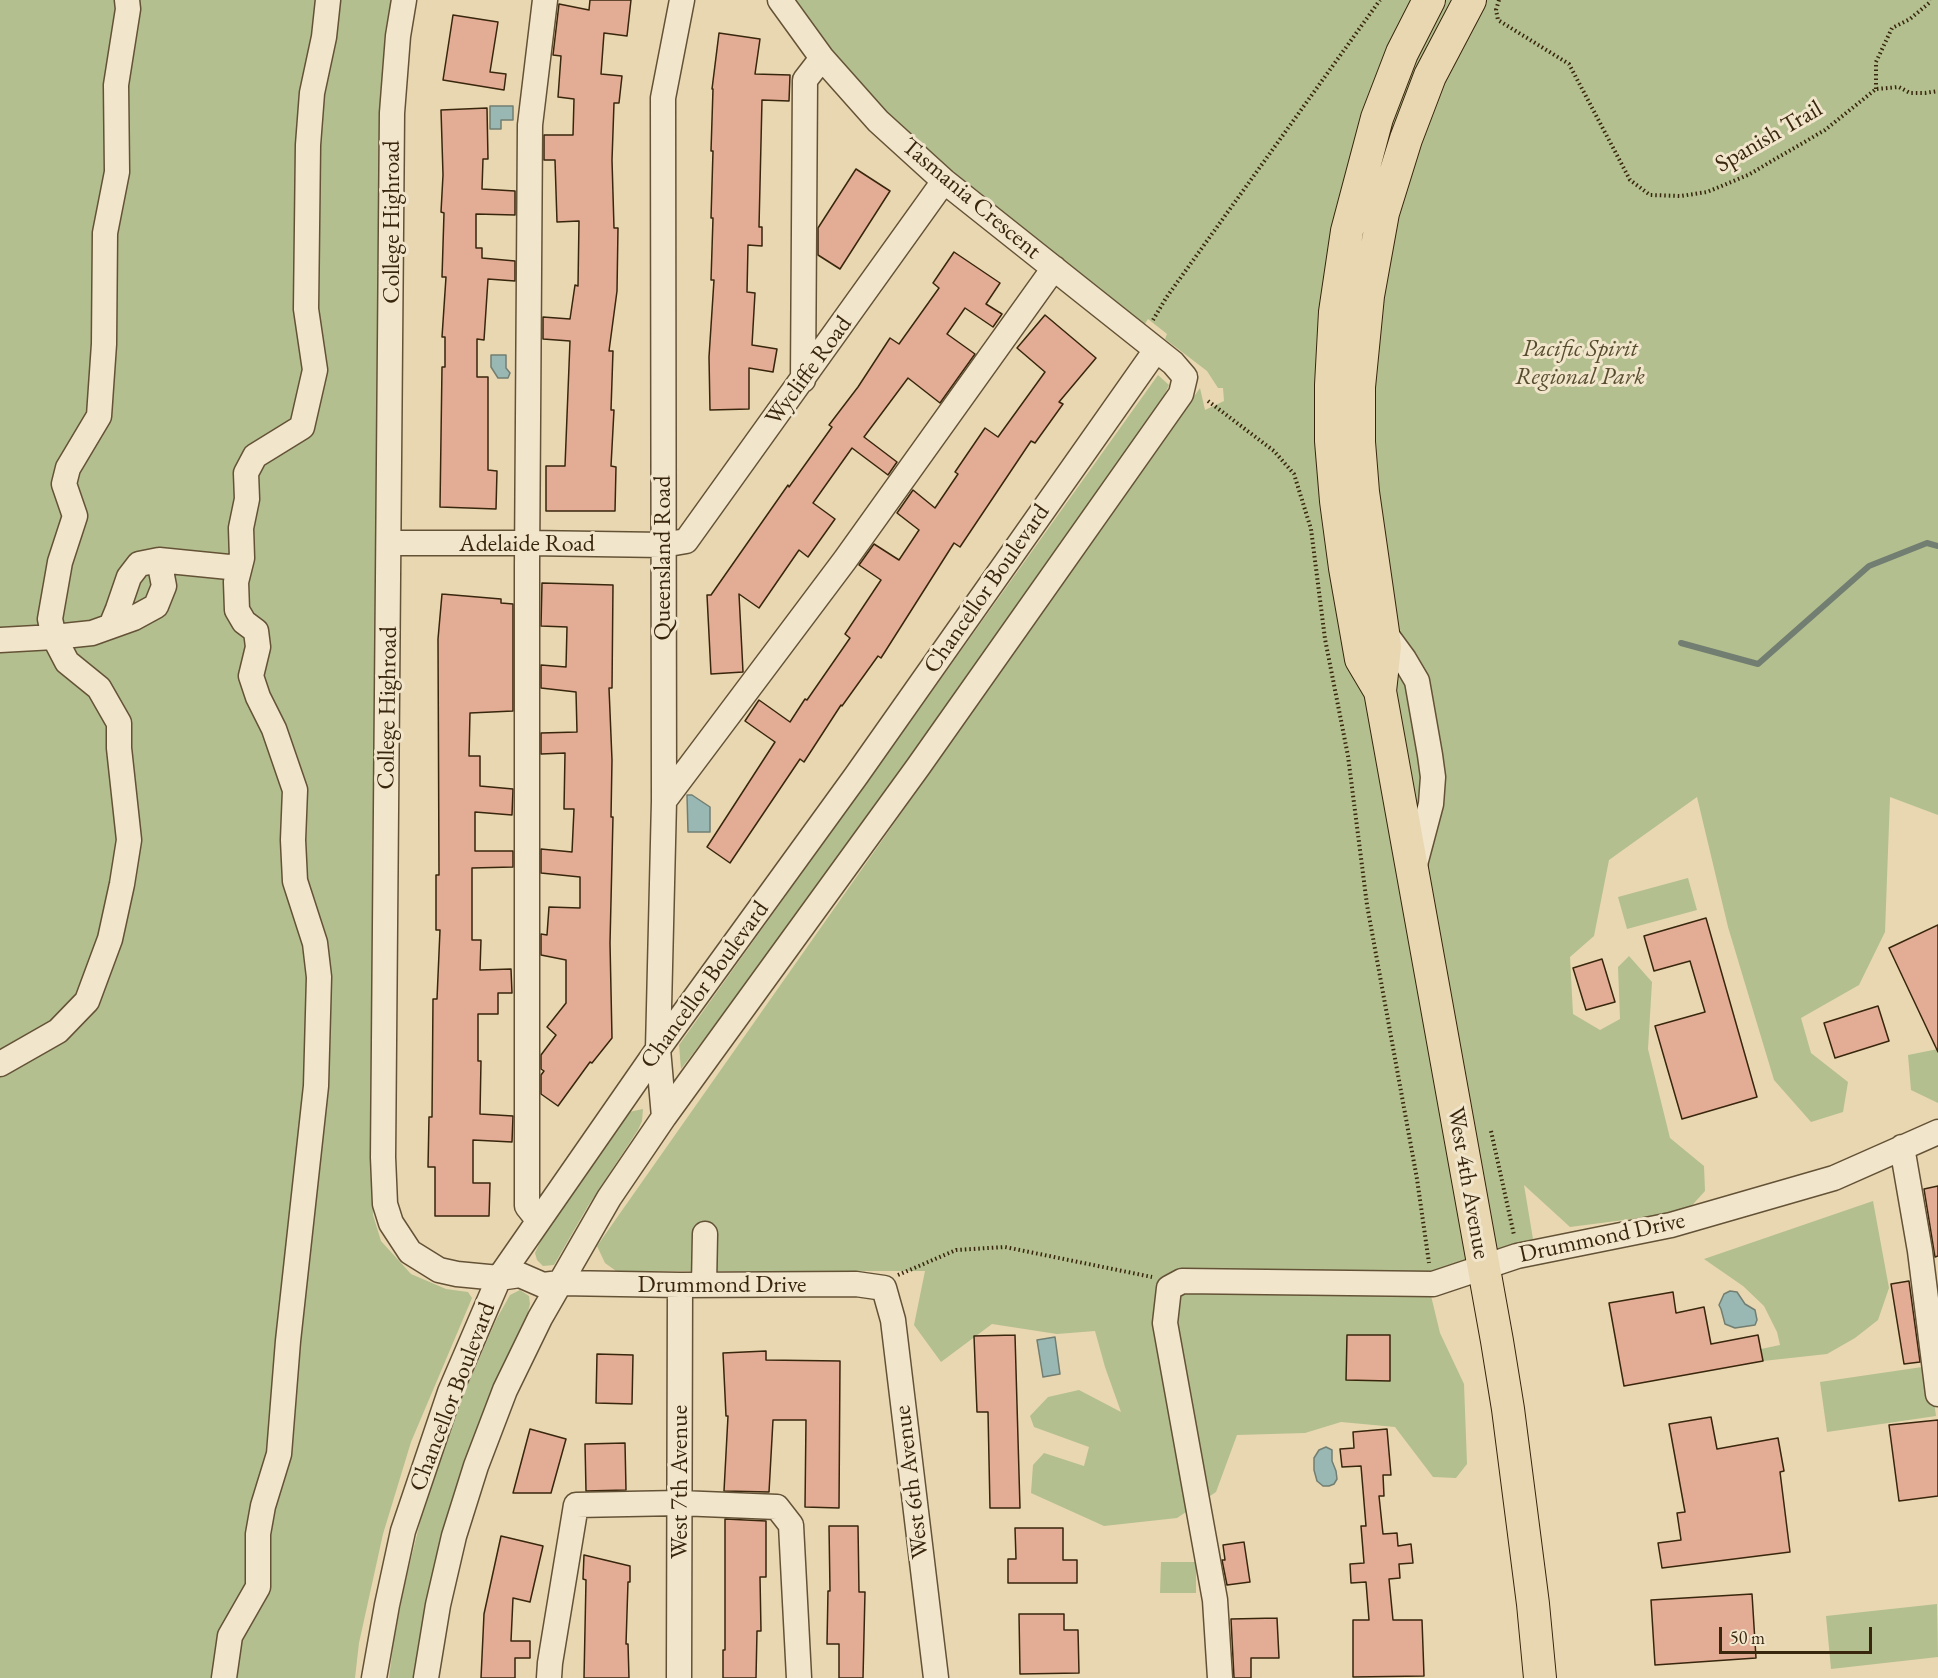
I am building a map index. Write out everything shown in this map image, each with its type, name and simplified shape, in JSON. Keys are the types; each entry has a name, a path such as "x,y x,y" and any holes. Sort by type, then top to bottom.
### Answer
{"main road":[{"path":"1380,691 1361,659 1344,568 1336,501 1331,441 1335,312 1347,231 1377,118 1402,53 1429,0"},
{"path":"1380,691 1385,646 1363,492 1359,442 1359,387 1368,296 1383,213 1406,140 1431,76 1470,0"},
{"name":"West 4th Avenue","path":"1380,691 1508,1409 1540,1678"}],"street":[{"path":"0,1064 58,1031 87,1001 110,939 129,840 119,748 119,723 99,688 67,662 54,637 50,619 60,562 75,516 64,484 68,468 99,416 104,344 105,233 117,172 116,85 128,9 127,0"},
{"path":"224,1678 230,1636 258,1587 258,1534 263,1506 279,1454 288,1341 316,1086 319,978 315,943 295,881 295,790 274,729 251,676 258,647 256,631 244,622 237,610 236,582 242,558 241,528 246,499 246,473 255,456 302,428 315,370 306,309 308,145 312,93 324,37 328,0"},
{"name":"College Highroad","path":"404,0 398,36 392,113 383,1157 385,1204 391,1223 400,1239 423,1262 439,1270 499,1278 520,1275 543,1285 560,1283"},
{"path":"538,1220 526,1206 530,125 545,0"},
{"name":"Queensland Road","path":"664,1117 658,1049 664,801 663,98 682,0"},
{"name":"Tasmania Crescent","path":"780,0 822,58 878,121 944,181 1173,363 1185,377"},
{"path":"803,380 805,80 822,58"},
{"name":"Wycliffe Road","path":"663,545 686,541 944,181"},
{"path":"664,801 845,560 1054,268"},
{"name":"Chancellor Boulevard","path":"374,1678 387,1605 407,1520 450,1392 499,1278 658,1049 856,776 1156,350"},
{"name":"Chancellor Boulevard","path":"426,1678 443,1582 454,1536 476,1466 505,1390 540,1318 609,1198 664,1117 932,748 1180,394 1185,377"},
{"name":"Adelaide Road","path":"390,543 663,545"},
{"path":"111,626 129,577 139,564 159,560 229,567 240,565"},
{"path":"0,640 92,633 134,618 156,606 164,586 159,560"},
{"path":"1382,629 1417,681 1430,754 1431,804 1413,873"},
{"name":"Drummond Drive","path":"1182,1281 1433,1284 1517,1256 1671,1225 1834,1178 1938,1132"},
{"path":"1902,1147 1920,1251 1938,1394"},
{"path":"704,1285 705,1234"},
{"path":"1182,1281 1169,1288 1165,1323 1215,1600 1220,1678"},
{"name":"Drummond Drive","path":"560,1283 856,1284 884,1288"},
{"name":"West 7th Avenue","path":"679,1678 680,1285"},
{"name":"West 6th Avenue","path":"884,1288 893,1320 936,1678"},
{"path":"549,1678 576,1505 680,1503 777,1507 791,1525 799,1678"}],"path":[{"path":"1156,350 1150,326 1166,297 1380,0"},
{"name":"Spanish Trail","path":"1499,0 1496,10 1498,20 1569,64 1630,180 1650,195 1681,196 1707,192 1748,175 1825,130 1876,89"},
{"path":"1930,0 1910,19 1892,28 1876,62 1876,89 1899,87 1910,93 1938,91"},
{"path":"1208,401 1274,451 1294,474 1311,529 1325,639 1348,756 1367,905 1417,1179 1430,1267"},
{"path":"1491,1131 1514,1235"},
{"path":"884,1288 898,1275 956,1250 1005,1247 1182,1281"}],"green space":[{"path":"0,0 391,0 385,32 380,125 373,1215 381,1241 411,1274 446,1289 468,1292 472,1298 411,1442 383,1534 359,1643 355,1678 0,1678"},
{"name":"Pacific Spirit Regional Park","path":"792,0 1938,0 1938,815 1890,797 1885,932 1859,985 1801,1018 1811,1053 1848,1082 1843,1112 1811,1122 1774,1080 1728,927 1697,797 1609,860 1594,936 1570,957 1573,1014 1600,1030 1620,1019 1618,967 1629,956 1652,982 1648,1049 1670,1138 1704,1166 1705,1191 1686,1212 1570,1227 1524,1185 1533,1239 1439,1275 1426,1275 1440,1333 1464,1384 1467,1464 1456,1478 1433,1477 1395,1427 1341,1422 1305,1433 1237,1435 1216,1492 1177,1518 1104,1526 1031,1493 1033,1465 1044,1453 1084,1466 1089,1447 1034,1427 1030,1416 1048,1397 1079,1390 1121,1412 1095,1331 1057,1334 992,1324 941,1362 914,1325 925,1271 616,1271 605,1263 597,1246 1200,388 1205,410 1224,401 1223,388 1218,388 1207,371 1165,339 1167,334 1148,319 1143,327 889,117 842,65"},
{"path":"1158,375 1169,385 1157,411 778,943 681,1069 679,1045"},
{"path":"1688,878 1697,910 1627,929 1618,897"},
{"path":"1938,1049 1938,1103 1911,1090 1908,1055"},
{"path":"643,1109 642,1121 638,1130 588,1206 554,1265 543,1266 537,1260 535,1253 542,1238 629,1112"},
{"path":"1873,1201 1889,1288 1878,1320 1855,1338 1827,1354 1763,1361 1761,1349 1780,1345 1777,1332 1764,1306 1743,1286 1704,1259"},
{"path":"520,1290 529,1296 530,1304 525,1324 415,1678 389,1678 404,1587 431,1478 453,1418 496,1320 510,1295"},
{"path":"1929,1366 1936,1416 1827,1432 1820,1382"},
{"path":"1161,1562 1196,1562 1196,1593 1160,1593"},
{"path":"1937,1604 1938,1657 1831,1669 1826,1616"}],"water":[{"path":"490,106 513,106 513,120 501,120 501,129 490,129"},
{"path":"491,355 506,355 506,368 510,373 508,378 498,378 491,367"},
{"path":"687,795 692,795 710,807 710,832 688,832"},
{"path":"1730,1291 1737,1292 1745,1304 1755,1310 1757,1320 1755,1325 1735,1328 1725,1324 1719,1305 1724,1294"},
{"path":"1055,1337 1060,1374 1043,1377 1037,1340"},
{"path":"1326,1447 1332,1450 1332,1461 1337,1479 1334,1484 1323,1486 1317,1481 1314,1458 1319,1450"}],"building":[{"path":"590,0 631,0 627,36 604,33 601,74 622,76 619,103 614,103 612,160 614,228 618,228 617,291 609,351 613,351 611,410 614,410 611,466 616,467 615,511 546,511 546,466 565,466 570,341 543,339 543,317 570,319 575,285 578,286 579,221 557,222 555,160 544,160 544,135 573,135 574,99 558,97 561,56 553,55 559,4 589,10"},
{"path":"453,15 498,22 490,72 506,74 504,90 443,80"},
{"path":"719,33 760,39 755,74 790,75 789,101 762,100 759,227 762,227 762,246 748,245 747,292 755,293 752,345 777,349 773,372 749,368 749,409 710,410 709,357 714,280 711,280 712,89"},
{"path":"487,108 488,159 483,159 482,189 515,191 515,215 476,214 476,248 482,248 482,258 515,261 515,281 488,279 484,340 477,339 477,377 488,377 488,470 497,471 496,509 440,507 442,367 445,367 445,337 442,337 446,277 442,277 444,213 441,212 443,175 441,110"},
{"path":"856,169 890,191 840,269 818,255 818,228"},
{"path":"954,252 1000,283 986,304 1002,314 993,327 965,308 947,334 975,354 940,403 908,378 864,437 897,462 888,475 852,448 813,503 835,519 808,557 799,550 759,608 739,594 743,672 711,674 707,595 711,595 788,485 789,487 832,427 829,425 858,387 890,338 899,344 939,288 933,283"},
{"path":"1045,315 1096,358 1059,402 1063,404 1035,443 1031,441 960,547 954,543 881,658 878,656 841,705 804,762 800,759 730,863 707,847 775,742 745,721 759,700 790,722 805,699 807,700 850,638 845,634 881,580 859,565 874,544 899,560 919,530 897,513 913,490 935,508 958,474 955,472 985,428 998,437 1045,372 1017,348"},
{"path":"542,583 613,585 612,688 609,688 612,760 611,817 613,817 610,943 612,1038 592,1063 590,1062 558,1106 541,1094 541,1075 544,1071 541,1069 541,1055 556,1035 547,1027 566,1003 566,960 541,955 541,934 547,935 549,907 580,908 580,877 541,873 541,849 572,852 574,809 564,809 565,753 541,754 541,733 577,732 576,692 541,688 541,665 566,667 567,627 541,626"},
{"path":"442,594 501,599 501,603 513,604 513,711 470,713 469,756 480,756 480,786 513,789 512,815 475,812 475,851 513,851 513,867 472,868 472,940 481,940 480,970 511,969 512,993 498,993 498,1014 478,1014 478,1061 481,1061 480,1114 513,1116 512,1142 473,1140 473,1183 490,1183 489,1216 435,1216 435,1167 428,1167 429,1117 432,1117 433,999 437,999 440,930 436,930 436,875 439,875 438,639"},
{"path":"1706,918 1757,1097 1682,1119 1655,1026 1705,1012 1690,961 1654,971 1644,936"},
{"path":"1938,925 1938,1052 1889,948"},
{"path":"1602,959 1615,1002 1586,1010 1573,968"},
{"path":"1878,1006 1889,1041 1835,1058 1824,1023"},
{"path":"1938,1186 1938,1256 1935,1257 1924,1189"},
{"path":"1909,1281 1920,1362 1904,1364 1891,1284"},
{"path":"1673,1292 1676,1313 1704,1307 1711,1344 1758,1335 1763,1361 1624,1386 1609,1303"},
{"path":"1015,1335 1020,1508 990,1508 988,1412 977,1412 974,1336"},
{"path":"1347,1335 1390,1335 1390,1381 1346,1380"},
{"path":"766,1351 766,1360 840,1361 839,1508 805,1507 806,1420 773,1420 769,1492 724,1491 728,1416 726,1416 723,1353"},
{"path":"597,1354 633,1355 632,1404 596,1403"},
{"path":"1711,1417 1717,1449 1778,1438 1784,1471 1780,1472 1790,1552 1662,1568 1658,1543 1681,1540 1677,1513 1685,1512 1669,1424"},
{"path":"1938,1420 1938,1496 1899,1501 1889,1425"},
{"path":"530,1429 566,1439 551,1493 513,1493"},
{"path":"1387,1429 1391,1475 1383,1475 1384,1496 1379,1496 1383,1534 1397,1533 1398,1546 1411,1544 1413,1563 1399,1564 1400,1578 1389,1579 1393,1620 1422,1620 1424,1676 1353,1677 1353,1620 1369,1620 1366,1582 1351,1583 1350,1564 1364,1563 1361,1526 1366,1526 1361,1466 1342,1467 1340,1449 1354,1448 1353,1432"},
{"path":"625,1443 626,1490 586,1491 585,1444"},
{"path":"725,1519 766,1521 766,1577 760,1577 761,1631 757,1631 756,1678 723,1678"},
{"path":"829,1526 858,1526 859,1592 865,1592 863,1678 839,1678 839,1644 827,1644 828,1591 830,1591"},
{"path":"1015,1528 1063,1528 1063,1560 1077,1560 1077,1583 1008,1583 1008,1559 1016,1559"},
{"path":"501,1536 543,1546 530,1602 513,1598 511,1641 530,1641 530,1658 515,1658 515,1678 481,1678 484,1614"},
{"path":"1244,1542 1250,1582 1227,1585 1222,1560 1225,1560 1223,1545"},
{"path":"584,1555 630,1566 626,1644 628,1644 629,1678 584,1678 586,1580 583,1579"},
{"path":"1752,1594 1756,1658 1655,1665 1651,1600"},
{"path":"1019,1614 1064,1614 1064,1630 1078,1630 1079,1673 1020,1674"},
{"path":"1277,1618 1279,1658 1251,1658 1251,1678 1234,1678 1231,1619"}],"waterway":[{"path":"1681,643 1758,664 1869,566 1927,543 1938,546"}]}
